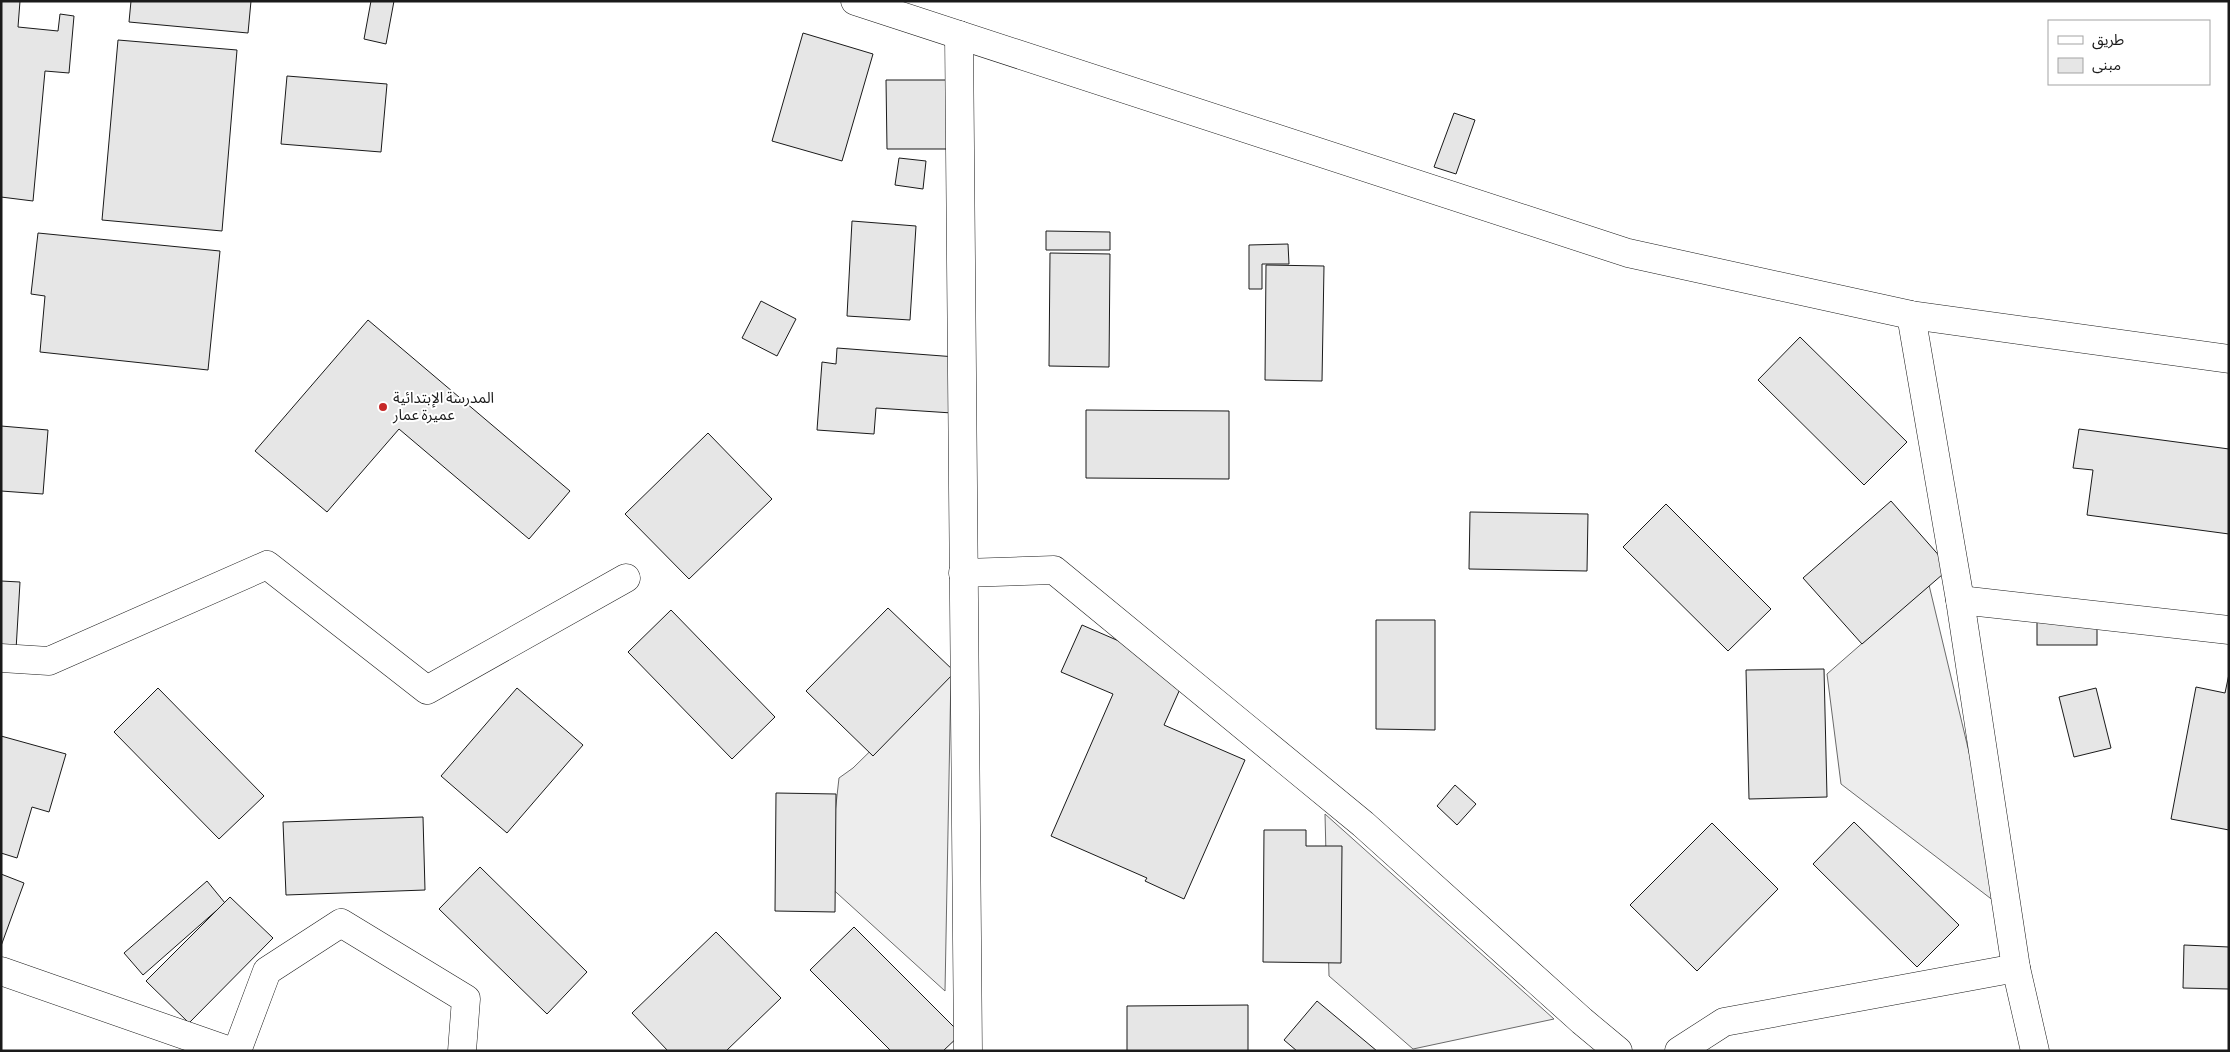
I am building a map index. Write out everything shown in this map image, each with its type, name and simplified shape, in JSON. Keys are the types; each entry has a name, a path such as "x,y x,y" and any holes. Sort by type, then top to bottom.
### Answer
{"street":[{"path":"855,1 1628,253 1911,315 2229,359"},
{"path":"959,35 968,1051"},
{"path":"1911,315 1960,600 2016,968 2035,1051"},
{"path":"1,658 49,661 267,565 426,690 626,578"},
{"path":"963,573 1054,570 1363,824 1582,1021 1618,1051"},
{"path":"1960,600 2229,630"},
{"path":"237,1051 267,971 341,923 466,999 462,1051"},
{"path":"1680,1051 1724,1022 2016,968"},
{"path":"1,971 230,1051"}],"shaded area":[{"path":"1929,585 2007,911 1841,784 1827,674"},
{"path":"951,672 945,991 827,884 839,778 853,768"},
{"path":"1325,814 1554,1019 1413,1049 1329,976"}],"building":[{"path":"1,1 20,1 18,27 58,31 60,14 74,16 69,73 45,71 33,201 1,197"},
{"path":"131,1 251,1 248,33 129,22"},
{"path":"371,1 394,1 386,44 364,39"},
{"path":"803,33 873,54 842,161 772,141"},
{"path":"118,40 237,50 222,231 102,220"},
{"path":"287,76 387,84 381,152 281,144"},
{"path":"886,80 956,80 956,149 887,149"},
{"path":"1454,113 1475,120 1456,174 1434,167"},
{"path":"899,158 926,161 923,189 895,185"},
{"path":"852,221 916,226 910,320 847,316"},
{"path":"1046,231 1110,232 1110,250 1046,250"},
{"path":"38,233 220,251 208,370 40,352 45,296 31,294"},
{"path":"1288,244 1289,264 1262,264 1262,289 1249,289 1249,245"},
{"path":"1050,253 1110,254 1109,367 1049,366"},
{"path":"1266,265 1324,266 1322,381 1265,380"},
{"path":"761,301 796,319 777,356 742,338"},
{"path":"368,320 570,491 529,539 399,429 327,512 255,451"},
{"path":"1800,337 1907,442 1864,485 1758,380"},
{"path":"837,348 956,357 952,413 876,408 874,434 817,430 822,362 836,364"},
{"path":"1086,410 1229,411 1229,479 1086,478"},
{"path":"1,426 48,430 43,494 1,491"},
{"path":"2079,429 2229,449 2229,534 2087,515 2093,470 2073,468"},
{"path":"708,433 772,499 689,579 625,514"},
{"path":"1891,501 1950,568 1862,644 1803,578"},
{"path":"1666,504 1771,609 1728,651 1623,547"},
{"path":"1470,512 1588,514 1587,571 1469,569"},
{"path":"1,581 20,582 16,650 1,649"},
{"path":"2037,607 2097,607 2097,645 2037,645"},
{"path":"888,608 955,672 873,756 806,691"},
{"path":"671,610 775,717 732,759 628,652"},
{"path":"1376,620 1435,620 1435,730 1376,729"},
{"path":"1082,625 1188,671 1164,725 1245,760 1184,899 1145,881 1147,878 1051,836 1113,694 1061,672"},
{"path":"1824,669 1827,797 1749,799 1746,670"},
{"path":"2229,674 2229,830 2171,819 2196,687 2225,693"},
{"path":"158,688 264,796 219,839 114,732"},
{"path":"517,688 583,745 507,833 441,776"},
{"path":"2096,688 2111,748 2074,757 2059,697"},
{"path":"1,736 66,754 49,812 32,807 17,858 1,853"},
{"path":"1455,785 1476,804 1457,825 1437,806"},
{"path":"776,793 836,794 835,912 775,911"},
{"path":"423,817 425,890 286,895 283,822"},
{"path":"1854,822 1959,925 1917,967 1813,864"},
{"path":"1712,823 1778,889 1697,971 1630,905"},
{"path":"1264,830 1306,830 1306,846 1342,846 1341,963 1263,962"},
{"path":"480,867 587,972 547,1014 439,909"},
{"path":"1,874 24,883 1,946"},
{"path":"207,881 225,903 143,975 124,953"},
{"path":"230,897 273,938 189,1023 146,981"},
{"path":"854,927 961,1034 943,1051 891,1051 810,970"},
{"path":"716,932 781,998 726,1051 668,1051 632,1013"},
{"path":"2184,945 2229,947 2229,989 2183,988"},
{"path":"1317,1001 1377,1051 1297,1051 1284,1040"},
{"path":"1248,1005 1248,1051 1127,1051 1127,1006"}],"place":[{"name":"المدرسة الإبتدائية عميرة عمار","path":"383,407"}]}
